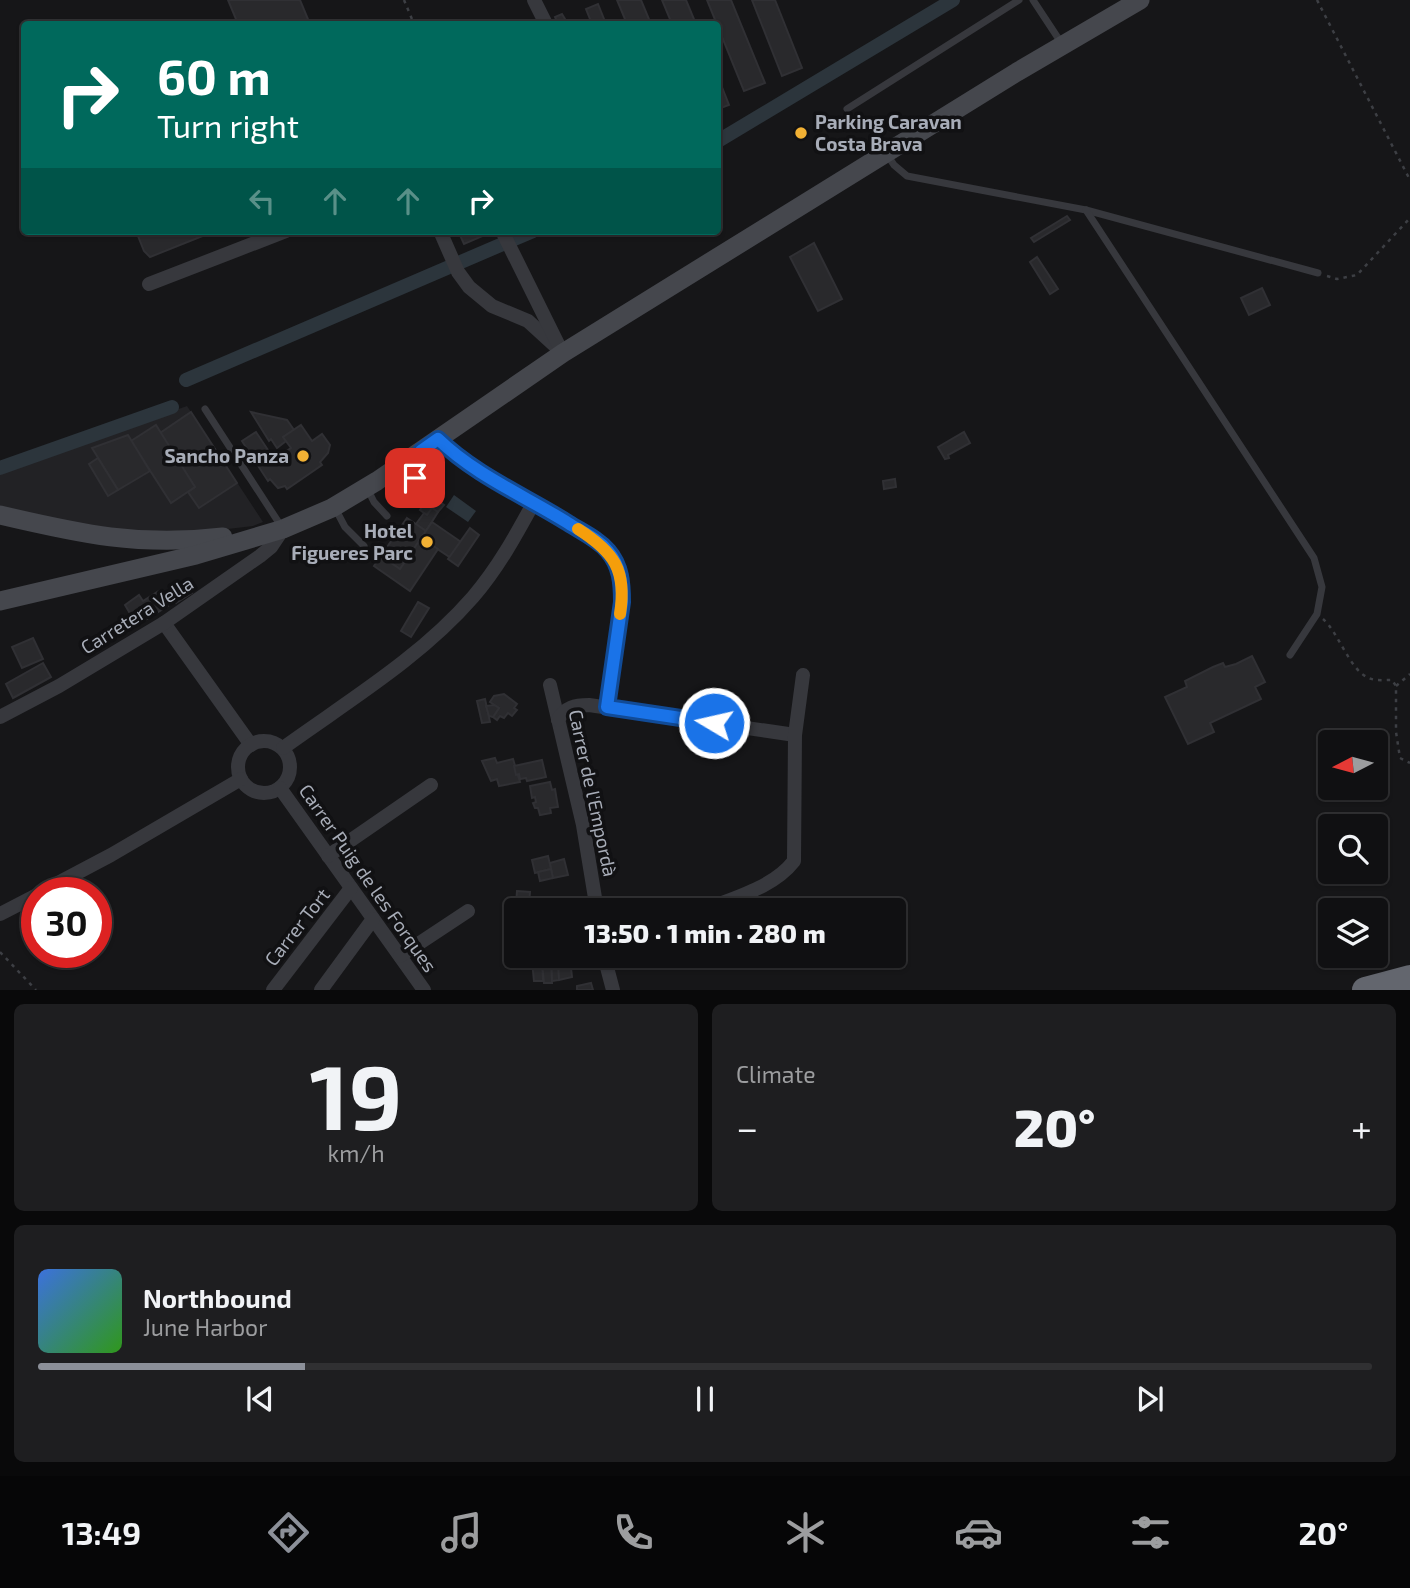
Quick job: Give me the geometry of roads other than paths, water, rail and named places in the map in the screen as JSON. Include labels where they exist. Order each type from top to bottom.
[{"type":"highway","points":[[1366,989],[1410,978]]},
{"type":"main road","points":[[0,601],[196,555],[282,529],[335,506],[366,488],[563,353],[1062,45],[1140,0]]},
{"type":"main road","points":[[0,515],[77,533],[137,541],[192,541],[263,534]]},
{"type":"street","points":[[534,0],[544,21]]},
{"type":"street","points":[[149,285],[276,235]]},
{"type":"street","points":[[442,235],[458,272],[469,287],[492,306],[528,321],[563,353]]},
{"type":"street","points":[[504,235],[563,353]]},
{"type":"street","points":[[438,439],[471,467],[534,502],[597,541],[608,551],[619,570],[622,602],[607,707]]},
{"type":"street","points":[[283,748],[408,658],[452,620],[489,577],[534,502]]},
{"type":"street","name":"Carretera Vella","points":[[0,717],[59,686],[164,623],[260,556],[271,547],[282,529]]},
{"type":"street","points":[[164,623],[250,744]]},
{"type":"street","points":[[734,898],[761,887],[784,873],[794,861],[794,735],[803,675]]},
{"type":"street","name":"Carrer de l'Empordà","points":[[550,685],[583,825],[595,898]]},
{"type":"street","points":[[558,720],[566,709],[576,705],[607,707],[794,735]]},
{"type":"street","points":[[267,741],[283,748],[291,764],[286,782],[280,788],[272,792],[254,791],[241,779],[238,764],[250,744],[267,741]]},
{"type":"street","points":[[70,877],[241,779]]},
{"type":"street","points":[[328,856],[431,785]]},
{"type":"street","name":"Carrer Puig de les Forques","points":[[280,788],[424,989]]},
{"type":"street","name":"Carrer Tort","points":[[273,989],[351,888]]},
{"type":"street","points":[[0,914],[21,903]]},
{"type":"street","points":[[400,956],[468,911]]},
{"type":"street","points":[[321,989],[373,919]]},
{"type":"street","points":[[607,968],[613,989]]},
{"type":"lane","points":[[847,108],[1019,0]]},
{"type":"lane","points":[[1032,0],[1062,45]]},
{"type":"lane","points":[[886,153],[894,165],[907,176],[1086,210],[1318,273]]},
{"type":"lane","points":[[1086,210],[1314,558],[1322,587],[1317,614],[1290,655]]},
{"type":"lane","points":[[205,410],[282,529]]},
{"type":"lane","points":[[415,478],[421,451]]},
{"type":"lane","points":[[366,488],[387,516]]},
{"type":"lane","points":[[335,506],[345,527],[364,546]]},
{"type":"waterway","points":[[721,139],[953,0]]},
{"type":"waterway","points":[[186,380],[524,235]]},
{"type":"waterway","points":[[0,468],[172,407]]},
{"type":"place","name":"Parking Caravan Costa Brava","points":[[801,133]]},
{"type":"place","name":"Sancho Panza","points":[[303,456]]},
{"type":"place","name":"Hotel Figueres Parc","points":[[427,542]]}]
